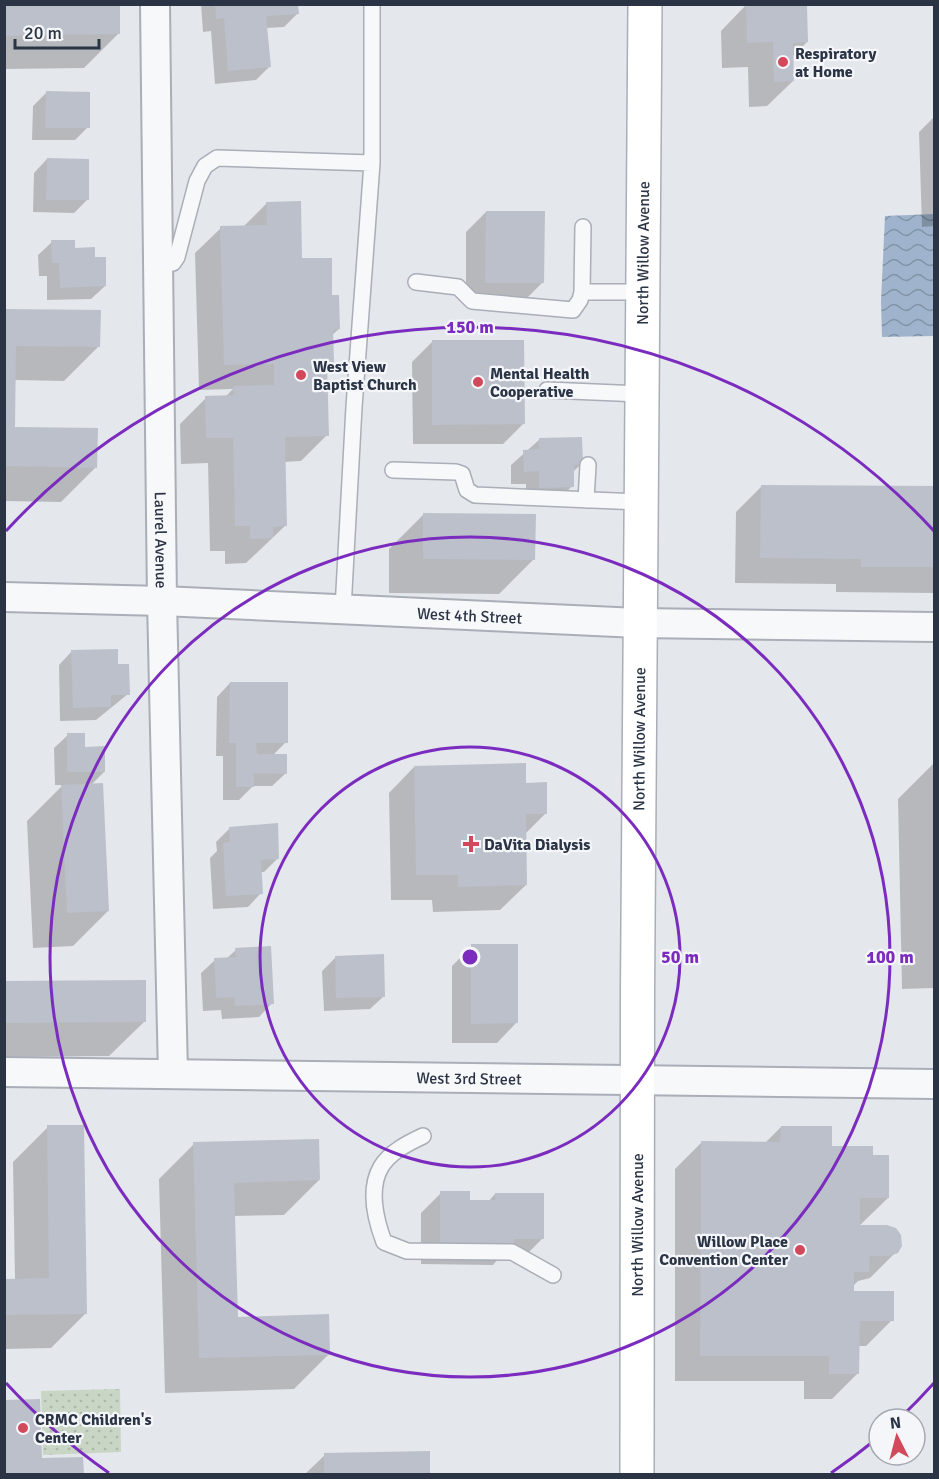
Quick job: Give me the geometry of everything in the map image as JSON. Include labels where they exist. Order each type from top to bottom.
[{"type":"main road","name":"North Willow Avenue","points":[[638,1474],[639,1266],[636,1080],[638,623],[645,4]]},
{"type":"street","name":"Laurel Avenue","points":[[155,4],[162,601],[173,1074]]},
{"type":"street","name":"West 4th Street","points":[[4,597],[162,601],[638,623],[934,627]]},
{"type":"street","name":"West 3rd Street","points":[[4,1072],[934,1084]]},
{"type":"lane","points":[[343,609],[354,407],[372,163],[372,4]]},
{"type":"lane","points":[[158,266],[173,263],[177,257],[197,182],[205,166],[217,158],[372,163]]},
{"type":"lane","points":[[416,282],[458,287],[472,302],[573,310],[582,292],[583,228]]},
{"type":"lane","points":[[582,292],[642,292]]},
{"type":"lane","points":[[547,390],[641,394]]},
{"type":"lane","points":[[586,500],[588,465]]},
{"type":"lane","points":[[393,470],[456,472],[462,474],[467,490],[475,495],[640,502]]},
{"type":"lane","points":[[423,1136],[401,1147],[381,1168],[375,1192],[375,1220],[384,1242],[407,1251],[512,1252],[553,1275]]},
{"type":"green space","points":[[120,1389],[121,1452],[43,1455],[41,1391]]},
{"type":"water","points":[[934,214],[934,336],[882,337],[881,301],[885,216]]},
{"type":"building","points":[[4,4],[120,4],[120,34],[4,36]]},
{"type":"building","points":[[215,4],[298,4],[299,14],[266,16],[271,67],[228,71],[224,18],[216,19]]},
{"type":"building","name":"Respiratory at Home","points":[[746,5],[807,6],[808,42],[793,43],[794,81],[774,82],[773,42],[747,43]]},
{"type":"building","points":[[46,91],[90,92],[90,128],[45,128]]},
{"type":"building","points":[[47,158],[89,159],[89,200],[46,200]]},
{"type":"building","name":"West View Baptist Church","points":[[301,201],[302,258],[332,258],[332,295],[339,295],[340,329],[333,330],[334,363],[327,363],[329,436],[285,437],[287,526],[273,527],[273,538],[250,539],[250,526],[235,526],[233,438],[206,438],[205,396],[234,395],[233,386],[274,385],[274,364],[224,365],[220,226],[267,225],[266,202]]},
{"type":"building","points":[[486,211],[545,211],[544,283],[485,283]]},
{"type":"building","points":[[51,240],[75,240],[75,248],[95,247],[95,257],[106,257],[106,286],[60,288],[59,263],[52,263]]},
{"type":"building","points":[[4,309],[101,310],[100,347],[16,346],[15,427],[98,428],[97,468],[4,466]]},
{"type":"building","name":"Mental Health Cooperative","points":[[432,340],[524,340],[525,424],[432,425]]},
{"type":"building","points":[[582,437],[583,464],[574,465],[574,487],[539,488],[539,471],[524,472],[523,450],[539,449],[539,438]]},
{"type":"building","points":[[761,485],[934,486],[934,567],[861,567],[861,559],[760,558]]},
{"type":"building","points":[[423,513],[536,514],[535,560],[423,559]]},
{"type":"building","points":[[118,649],[118,664],[129,664],[130,695],[111,695],[111,707],[73,708],[71,650]]},
{"type":"building","points":[[230,682],[288,682],[288,743],[256,743],[257,754],[287,754],[287,774],[254,773],[254,787],[236,787],[236,743],[229,743]]},
{"type":"building","points":[[67,733],[85,733],[85,747],[105,746],[105,772],[67,772]]},
{"type":"building","name":"DaVita Dialysis","points":[[526,763],[526,783],[547,782],[547,814],[526,814],[527,885],[458,887],[458,875],[416,875],[414,766]]},
{"type":"building","points":[[103,783],[109,911],[67,913],[61,785]]},
{"type":"building","points":[[278,823],[279,859],[261,860],[263,894],[226,896],[223,843],[230,842],[229,827]]},
{"type":"building","points":[[471,944],[518,944],[518,1023],[471,1024]]},
{"type":"building","points":[[271,946],[274,1004],[235,1006],[234,997],[216,998],[214,958],[236,957],[235,948]]},
{"type":"building","points":[[384,954],[385,997],[336,998],[335,956]]},
{"type":"building","points":[[146,980],[146,1022],[4,1023],[4,981]]},
{"type":"building","points":[[47,1125],[84,1125],[87,1314],[4,1315],[4,1279],[49,1278]]},
{"type":"building","name":"Willow Place Convention Center","points":[[781,1126],[832,1126],[832,1146],[873,1146],[873,1155],[889,1155],[889,1198],[860,1198],[860,1225],[887,1225],[896,1228],[901,1235],[902,1246],[898,1253],[889,1256],[870,1256],[869,1272],[854,1272],[854,1291],[894,1291],[894,1321],[860,1321],[859,1374],[829,1374],[829,1356],[700,1356],[701,1141],[780,1142]]},
{"type":"building","points":[[319,1139],[320,1180],[234,1183],[238,1317],[329,1314],[330,1355],[199,1358],[193,1142]]},
{"type":"building","points":[[440,1191],[470,1191],[470,1200],[495,1200],[495,1193],[544,1193],[544,1239],[514,1239],[514,1245],[440,1245]]},
{"type":"building","name":"CRMC Children's Center","points":[[40,1399],[42,1458],[83,1457],[84,1474],[5,1474],[5,1400]]},
{"type":"building","points":[[430,1451],[430,1474],[324,1474],[324,1453]]},
{"type":"place","name":"Respiratory at Home","points":[[783,62]]},
{"type":"place","name":"West View Baptist Church","points":[[301,375]]},
{"type":"place","name":"Mental Health Cooperative","points":[[478,382]]},
{"type":"place","name":"DaVita Dialysis","points":[[471,844]]},
{"type":"place","name":"Willow Place Convention Center","points":[[800,1250]]},
{"type":"place","name":"CRMC Children's Center","points":[[23,1428]]}]
